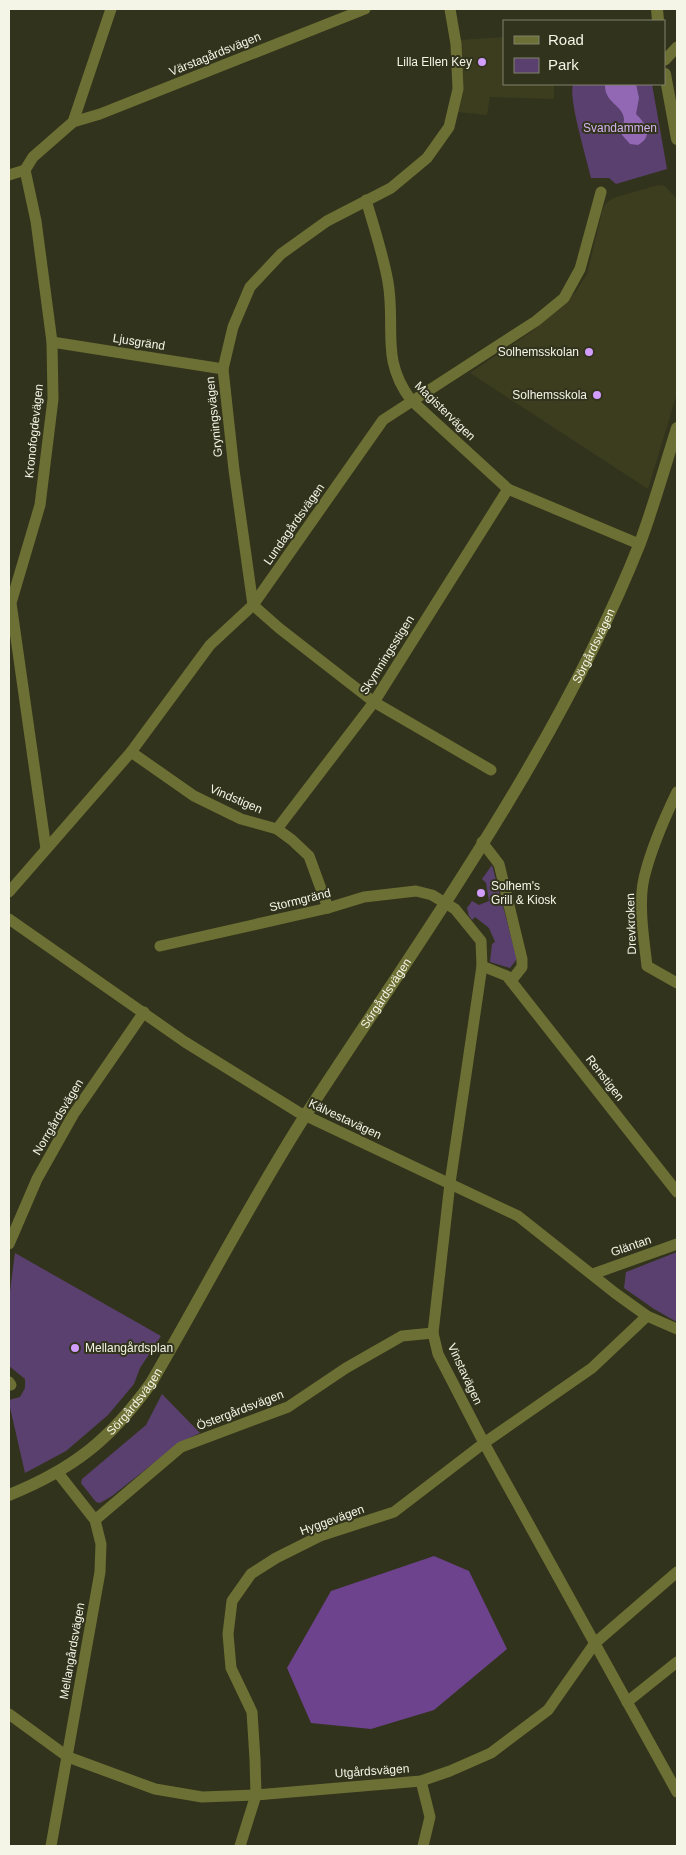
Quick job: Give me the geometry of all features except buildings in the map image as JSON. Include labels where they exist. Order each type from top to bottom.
[{"type":"street","points":[[9,174],[25,170],[33,156],[73,122],[110,9]]},
{"type":"street","name":"Värstagårdsvägen","points":[[73,122],[100,114],[365,9]]},
{"type":"street","name":"Gryningsvägen","points":[[253,605],[234,470],[223,369],[233,327],[250,287],[281,254],[327,221],[391,188],[427,158],[449,127],[458,89],[456,44],[450,9]]},
{"type":"street","points":[[666,59],[677,47]]},
{"type":"street","points":[[666,79],[677,139]]},
{"type":"street","name":"Kronofogdevägen","points":[[25,170],[36,221],[52,342],[53,398],[40,505],[10,604],[46,849]]},
{"type":"street","name":"Lundagårdsvägen","points":[[9,892],[131,752],[210,645],[253,605],[383,420],[411,400],[536,322],[564,298],[580,269],[601,192]]},
{"type":"street","name":"Magistervägen","points":[[366,200],[388,283],[391,360],[399,384],[411,400],[508,489],[639,544]]},
{"type":"street","name":"Ljusgränd","points":[[52,342],[223,369]]},
{"type":"street","name":"Sörgårdsvägen","points":[[9,1495],[58,1473],[110,1433],[132,1410],[151,1383],[305,1116],[445,901],[521,780],[571,688],[618,594],[639,544],[677,428]]},
{"type":"street","name":"Skymningsstigen","points":[[277,829],[374,702],[508,489]]},
{"type":"street","points":[[253,605],[278,628],[374,702],[491,770]]},
{"type":"street","name":"Vindstigen","points":[[131,752],[194,796],[241,819],[277,829],[309,856],[328,908]]},
{"type":"street","name":"Drevkroken","points":[[677,792],[664,819],[643,880],[642,922],[647,966],[677,983]]},
{"type":"street","points":[[482,842],[499,864],[522,959],[522,967],[511,981]]},
{"type":"street","name":"Stormgränd","points":[[160,946],[328,908],[364,897],[416,891],[445,901]]},
{"type":"street","name":"Vinstavägen","points":[[445,901],[455,909],[482,941],[482,966],[450,1183],[433,1333],[438,1354],[484,1443],[677,1792]]},
{"type":"street","name":"Kälvestavägen","points":[[9,919],[186,1042],[305,1116],[518,1216],[647,1316],[677,1328]]},
{"type":"street","name":"Renstigen","points":[[482,966],[507,976],[677,1192]]},
{"type":"street","name":"Norrgårdsvägen","points":[[9,1242],[37,1179],[73,1115],[144,1012]]},
{"type":"street","name":"Gläntan","points":[[593,1274],[677,1244]]},
{"type":"street","name":"Hyggevägen","points":[[240,1846],[256,1795],[252,1712],[231,1668],[228,1634],[232,1600],[251,1574],[276,1558],[320,1536],[394,1512],[484,1443],[592,1368],[647,1316]]},
{"type":"street","name":"Östergårdsvägen","points":[[94,1520],[181,1447],[288,1407],[346,1368],[402,1336],[433,1333]]},
{"type":"street","name":"Mellangårdsvägen","points":[[52,1846],[100,1572],[101,1544],[94,1520],[58,1473]]},
{"type":"street","name":"Utgårdsvägen","points":[[9,1714],[68,1757],[155,1789],[202,1797],[256,1795],[421,1781],[450,1772],[491,1753],[548,1710],[595,1643],[677,1572]]},
{"type":"street","points":[[627,1702],[677,1662]]},
{"type":"street","points":[[421,1781],[430,1817],[423,1846]]},
{"type":"shaded area","name":"Lilla Ellen Key","points":[[503,37],[503,85],[554,85],[554,99],[490,97],[487,115],[457,112],[459,40]]},
{"type":"shaded area","points":[[605,85],[636,85],[639,98],[636,114],[647,130],[646,138],[638,145],[630,144],[622,135],[623,114],[607,96]]},
{"type":"shaded area","name":"Solhemsskolan","points":[[658,185],[665,186],[676,198],[677,202],[677,393],[648,489],[470,373],[531,332],[575,293],[587,274],[603,208],[606,203],[613,198]]},
{"type":"shaded area","points":[[434,1556],[469,1571],[507,1649],[434,1710],[371,1729],[311,1723],[287,1668],[331,1591]]},
{"type":"green space","name":"Svandammen","points":[[573,85],[652,85],[667,169],[616,184],[609,178],[591,178],[575,115]]},
{"type":"green space","points":[[492,865],[517,959],[510,968],[490,962],[492,944],[495,942],[489,928],[475,917],[472,920],[467,908],[472,901],[479,905],[489,901],[486,883],[482,879]]},
{"type":"green space","points":[[677,1252],[677,1322],[624,1288],[626,1272]]},
{"type":"green space","points":[[15,1253],[161,1336],[140,1368],[134,1384],[108,1415],[66,1451],[25,1473],[9,1403],[9,1400],[20,1397],[25,1388],[25,1379],[9,1366],[9,1299]]},
{"type":"green space","points":[[162,1394],[200,1433],[179,1443],[112,1496],[100,1503],[96,1502],[81,1483],[82,1479],[146,1425]]},
{"type":"place","name":"Lilla Ellen Key","points":[[482,62]]},
{"type":"place","name":"Solhemsskolan","points":[[589,352]]},
{"type":"place","name":"Solhemsskola","points":[[597,395]]},
{"type":"place","name":"Solhem's Grill & Kiosk","points":[[481,893]]},
{"type":"place","name":"Mellangårdsplan","points":[[75,1348]]}]
